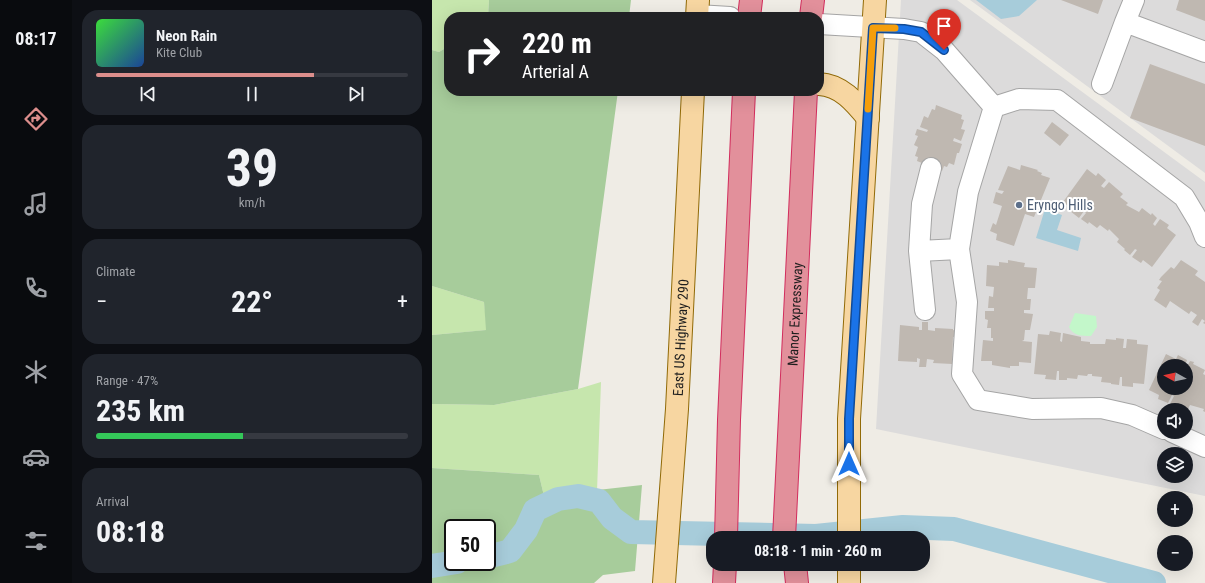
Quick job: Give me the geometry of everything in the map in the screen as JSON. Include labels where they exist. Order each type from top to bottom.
[{"type":"highway","points":[[750,12],[751,0]]},
{"type":"highway","points":[[812,12],[813,0]]},
{"type":"highway","points":[[726,531],[729,420],[744,96]]},
{"type":"highway","name":"Manor Expressway","points":[[784,531],[805,99]]},
{"type":"highway","points":[[786,490],[791,531]]},
{"type":"highway","points":[[724,583],[725,571]]},
{"type":"highway","points":[[782,583],[783,571]]},
{"type":"highway","points":[[796,571],[797,583]]},
{"type":"main road","points":[[849,531],[849,419],[875,0]]},
{"type":"main road","points":[[824,84],[839,90],[853,100],[868,118]]},
{"type":"main road","name":"East US Highway 290","points":[[664,583],[677,409],[693,96]]},
{"type":"main road","points":[[692,115],[705,96]]},
{"type":"main road","points":[[849,571],[849,583]]},
{"type":"street","points":[[1102,84],[1134,0]]},
{"type":"street","points":[[1125,22],[1205,52]]},
{"type":"street","points":[[824,24],[904,29],[921,32],[944,50],[994,107]]},
{"type":"street","points":[[994,107],[1019,99],[1057,100],[1184,197],[1199,222],[1205,237]]},
{"type":"street","points":[[994,107],[968,192],[959,249],[967,302],[962,374],[978,400],[1032,409],[1101,408],[1132,415],[1157,426]]},
{"type":"street","points":[[925,310],[919,251],[922,204],[931,168]]},
{"type":"street","points":[[919,251],[959,249]]},
{"type":"street","points":[[1187,439],[1205,447]]},
{"type":"shaded area","name":"Eryngo Hills","points":[[901,0],[957,0],[1205,182],[1205,496],[1193,494],[1193,491],[1180,491],[876,429]]},
{"type":"shaded area","points":[[970,0],[1205,0],[1205,173]]},
{"type":"green space","points":[[432,0],[489,0],[488,12],[444,12],[444,49],[439,52],[432,50]]},
{"type":"green space","points":[[489,0],[631,0],[630,12],[488,12]]},
{"type":"green space","points":[[444,49],[444,96],[617,96],[578,389],[494,405],[432,404],[432,335],[486,330],[484,302],[432,286],[432,50],[439,52]]},
{"type":"green space","points":[[432,286],[484,302],[487,330],[432,335]]},
{"type":"green space","points":[[1075,313],[1096,316],[1097,327],[1091,336],[1078,335],[1071,330],[1069,327]]},
{"type":"green space","points":[[601,382],[597,491],[544,496],[539,475],[432,468],[432,404],[494,405],[578,389]]},
{"type":"green space","points":[[432,468],[539,475],[544,496],[642,485],[635,571],[603,575],[594,583],[432,583]]},
{"type":"water","points":[[976,0],[1037,0],[1019,16],[1001,19]]},
{"type":"water","points":[[1045,209],[1062,215],[1057,230],[1081,238],[1078,251],[1036,238]]},
{"type":"building","points":[[1061,0],[1103,0],[1098,14]]},
{"type":"building","points":[[1179,0],[1205,0],[1205,21],[1176,10]]},
{"type":"building","points":[[1150,64],[1205,84],[1205,146],[1130,118]]},
{"type":"building","points":[[936,105],[962,115],[961,119],[964,120],[961,129],[965,130],[961,141],[954,138],[953,141],[962,144],[959,153],[957,153],[954,165],[949,163],[947,167],[944,166],[942,171],[917,161],[918,157],[915,156],[918,147],[914,145],[918,136],[915,135],[917,129],[927,132],[928,130],[920,127],[924,116],[928,118],[932,109],[935,110]]},
{"type":"building","points":[[1052,122],[1069,135],[1060,146],[1044,133]]},
{"type":"building","name":"Eryngo Hills","points":[[1021,165],[1038,170],[1037,171],[1042,173],[1041,175],[1050,178],[1034,217],[1025,214],[1014,246],[996,240],[997,234],[990,231],[993,223],[996,225],[1002,206],[993,203],[996,192],[1002,194],[1004,191],[998,190],[1008,166],[1020,170]]},
{"type":"building","points":[[1087,169],[1096,176],[1098,173],[1106,180],[1101,186],[1104,188],[1109,182],[1123,194],[1120,197],[1128,203],[1126,205],[1139,212],[1142,208],[1151,215],[1152,213],[1157,218],[1153,224],[1155,226],[1160,219],[1169,225],[1167,228],[1176,235],[1152,267],[1143,260],[1141,263],[1132,257],[1137,250],[1135,249],[1130,255],[1124,250],[1125,249],[1117,242],[1119,239],[1109,229],[1108,231],[1100,225],[1097,228],[1089,222],[1088,224],[1081,219],[1086,213],[1084,211],[1079,218],[1070,211],[1072,209],[1063,202]]},
{"type":"building","points":[[1008,260],[1025,263],[1024,267],[1037,268],[1035,288],[1028,288],[1027,299],[1031,299],[1030,310],[1024,310],[1024,313],[1033,314],[1030,330],[1025,330],[1024,340],[1022,341],[1032,342],[1031,363],[1019,362],[1019,366],[1010,366],[1010,368],[992,365],[992,361],[981,361],[983,340],[993,341],[993,338],[991,338],[991,328],[987,328],[988,320],[985,319],[985,311],[994,311],[994,308],[988,308],[989,296],[993,297],[994,287],[986,286],[987,265],[999,266],[999,262],[1008,263]]},
{"type":"building","points":[[1181,260],[1198,271],[1195,275],[1205,282],[1205,321],[1202,319],[1198,326],[1192,322],[1197,315],[1191,311],[1189,314],[1170,301],[1166,308],[1154,300],[1160,290],[1157,288],[1162,281],[1159,280],[1161,277],[1171,267],[1174,269]]},
{"type":"building","points":[[922,322],[928,322],[928,330],[935,331],[935,328],[953,329],[956,331],[956,337],[953,337],[952,364],[933,363],[934,360],[927,359],[926,367],[919,367],[920,359],[917,358],[917,362],[898,361],[900,325],[919,327],[919,330],[922,330]]},
{"type":"building","points":[[1050,331],[1061,333],[1060,341],[1062,342],[1063,333],[1081,337],[1081,341],[1090,342],[1090,344],[1105,344],[1106,339],[1116,340],[1116,338],[1124,339],[1123,348],[1126,348],[1127,339],[1137,340],[1137,344],[1148,345],[1144,384],[1133,383],[1133,387],[1122,386],[1122,377],[1120,377],[1119,385],[1111,384],[1101,382],[1102,377],[1092,376],[1092,374],[1088,374],[1087,376],[1078,375],[1077,379],[1067,378],[1067,380],[1059,380],[1059,371],[1057,371],[1056,380],[1045,379],[1046,375],[1034,374],[1038,334],[1049,335]]},
{"type":"building","points":[[1166,354],[1176,359],[1164,359]]},
{"type":"building","points":[[1178,355],[1185,359],[1176,359]]},
{"type":"building","points":[[1193,364],[1205,370],[1203,374],[1205,375],[1205,412],[1203,411],[1204,409],[1193,406],[1193,403],[1170,403],[1174,396],[1172,395],[1193,395]]},
{"type":"building","points":[[1157,373],[1157,394],[1149,390]]},
{"type":"building","points":[[1159,395],[1172,395],[1168,403],[1158,399]]},
{"type":"waterway","points":[[496,555],[510,551],[526,530],[535,510],[558,499],[578,496],[599,501],[612,518],[631,532],[816,536],[903,527],[954,529],[1154,583]]},
{"type":"waterway","points":[[432,566],[444,564]]},
{"type":"slow traffic","points":[[868,109],[873,28],[895,28]]},
{"type":"place","name":"Eryngo Hills","points":[[1019,205]]},
{"type":"route","points":[[849,464],[849,419],[873,28],[904,29],[921,32],[944,50]]}]
